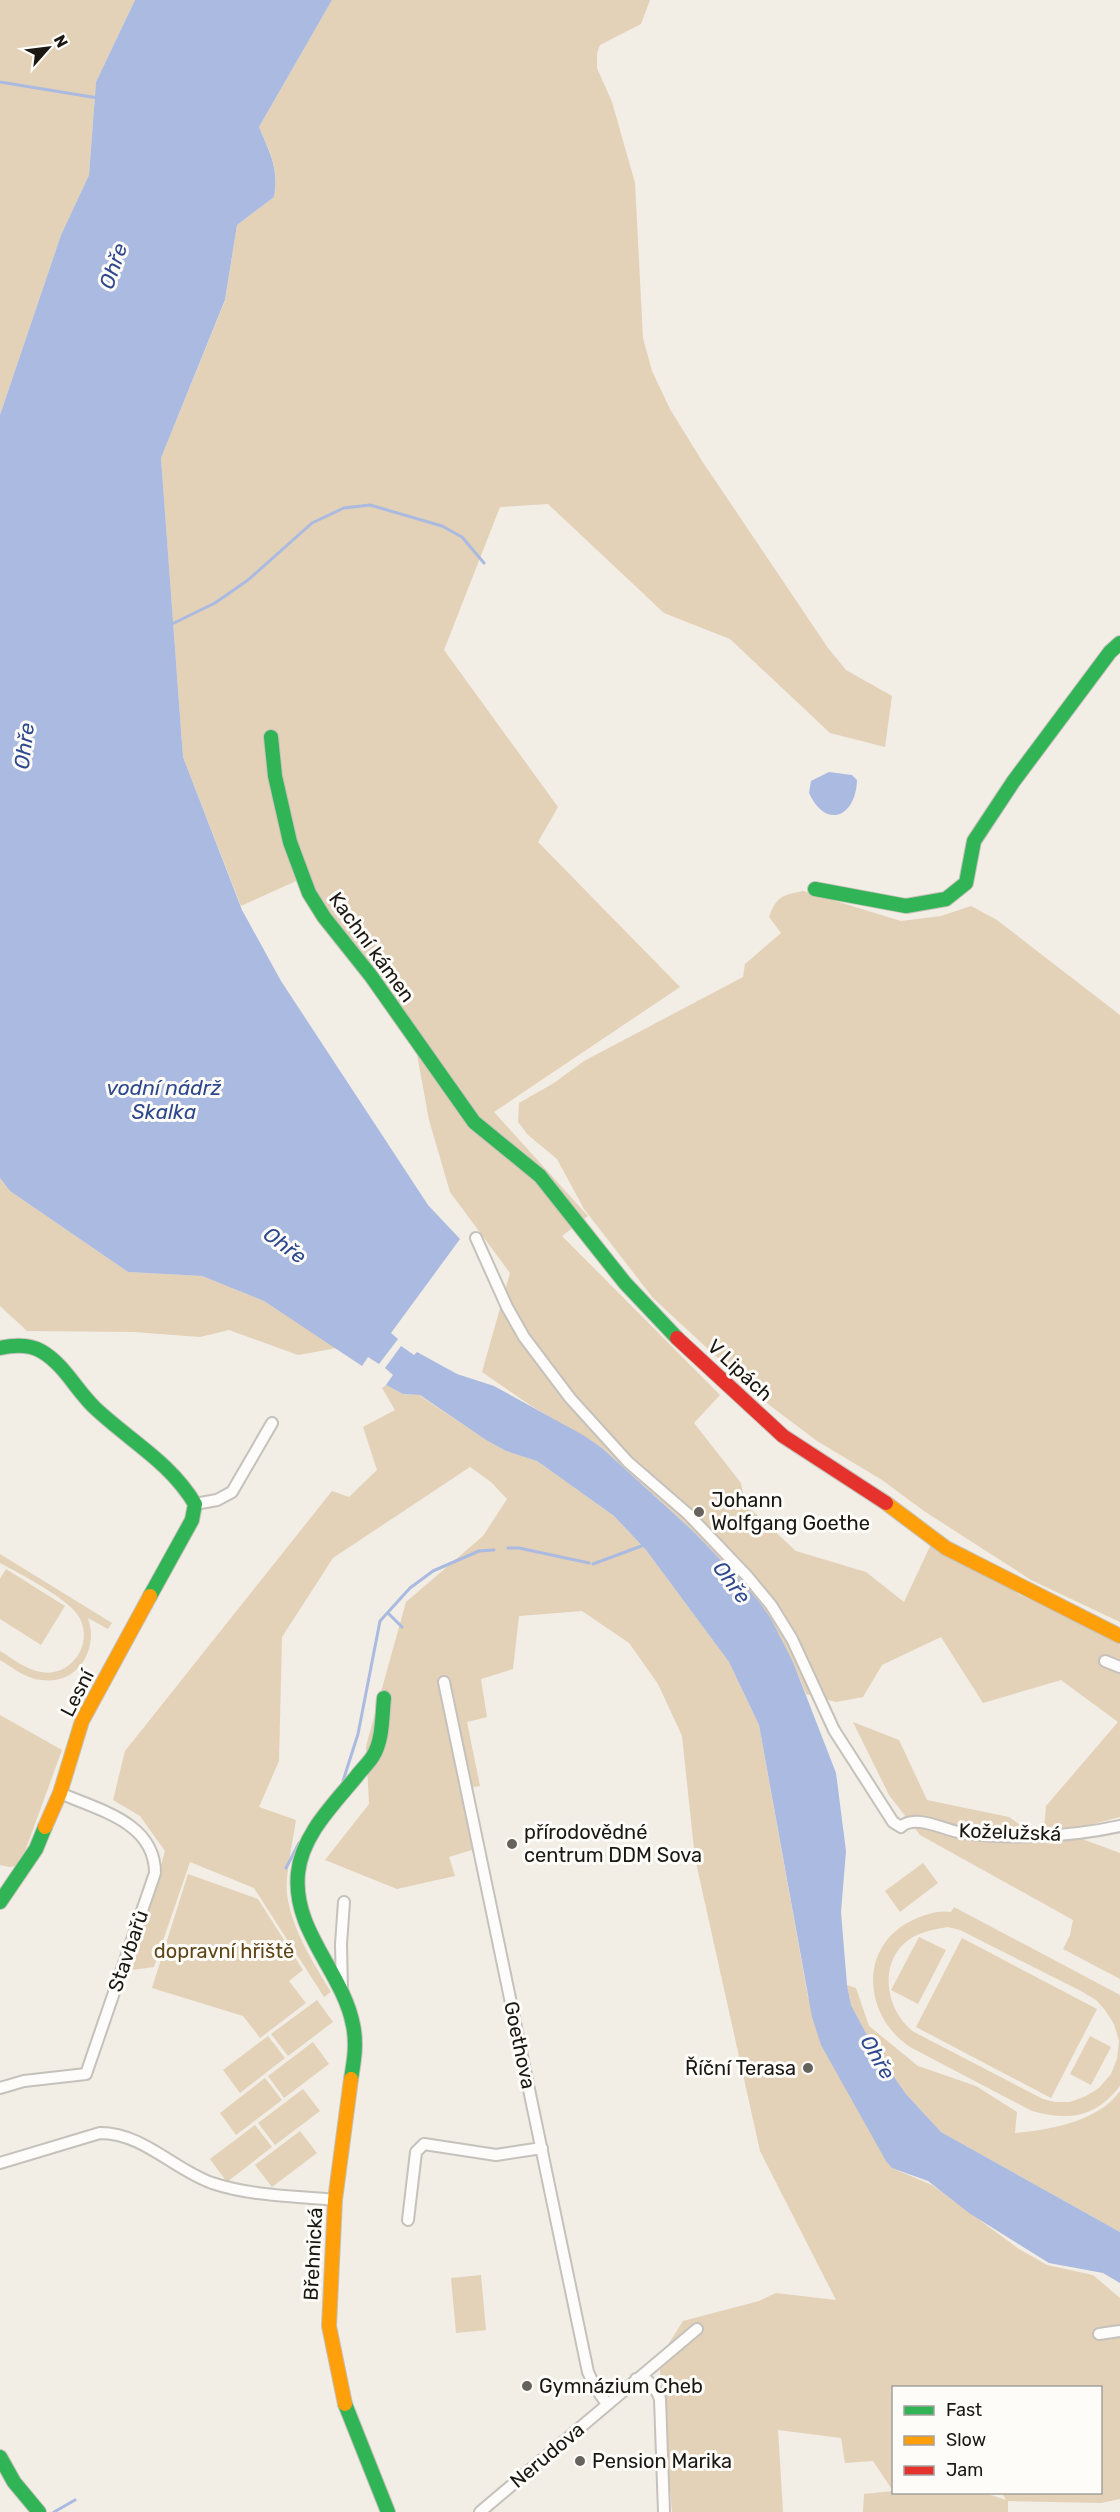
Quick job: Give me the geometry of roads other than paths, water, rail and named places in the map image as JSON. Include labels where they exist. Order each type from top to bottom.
[{"type":"street","points":[[815,889],[906,906],[945,899],[966,884],[974,842],[1013,782],[1110,652],[1120,643]]},
{"type":"street","name":"Kachní kámen","points":[[271,736],[276,776],[290,842],[309,892],[324,917],[371,976],[413,1038]]},
{"type":"street","name":"V Lipách","points":[[413,1038],[474,1122],[540,1176],[625,1282],[649,1308],[680,1341],[783,1436],[877,1496],[946,1548],[1120,1636]]},
{"type":"street","name":"Koželužská","points":[[476,1238],[507,1307],[524,1336],[570,1398],[622,1456],[695,1521],[747,1575],[771,1605],[792,1639],[834,1730],[888,1817],[901,1827],[908,1822],[917,1822],[973,1834],[1073,1835],[1120,1827]]},
{"type":"street","points":[[0,1348],[22,1345],[49,1357],[97,1411],[182,1481],[195,1504],[217,1500],[232,1491],[272,1423]]},
{"type":"street","name":"Lesní","points":[[0,1902],[36,1850],[60,1793],[82,1721],[192,1520],[195,1504]]},
{"type":"street","points":[[1105,1661],[1120,1667]]},
{"type":"street","name":"Goethova","points":[[444,1682],[588,2372],[595,2388],[607,2403]]},
{"type":"street","name":"Břehnická","points":[[384,1698],[375,1753],[323,1818],[307,1844],[298,1874],[303,1918],[351,2011],[355,2030],[356,2046],[335,2200],[329,2326],[342,2397],[388,2512]]},
{"type":"street","name":"Stavbařů","points":[[0,2088],[24,2081],[86,2074],[155,1873],[155,1863],[148,1843],[129,1823],[60,1793]]},
{"type":"street","name":"Břehnická","points":[[342,1992],[341,1944],[344,1902]]},
{"type":"street","points":[[0,2163],[100,2133],[116,2133],[130,2136],[185,2170],[210,2182],[238,2191],[335,2200]]},
{"type":"street","points":[[408,2220],[416,2152],[424,2144],[496,2155],[542,2148]]},
{"type":"street","name":"Nerudova","points":[[480,2512],[697,2329]]},
{"type":"street","points":[[1099,2334],[1120,2331]]},
{"type":"street","points":[[636,2379],[648,2381],[660,2399],[664,2512]]},
{"type":"street","points":[[0,2457],[14,2482],[39,2512]]},
{"type":"water","name":"vodní nádrž Skalka","points":[[135,0],[332,0],[259,127],[274,169],[274,197],[237,225],[225,300],[161,458],[183,757],[242,910],[281,981],[428,1205],[460,1239],[391,1333],[398,1339],[379,1364],[368,1357],[362,1366],[264,1301],[202,1276],[128,1272],[10,1191],[0,1178],[0,415],[61,235],[89,175],[96,82]]},
{"type":"water","points":[[829,772],[852,775],[857,780],[851,803],[839,814],[831,815],[824,812],[816,805],[809,793],[811,781]]},
{"type":"water","name":"Ohře","points":[[401,1346],[414,1355],[417,1352],[457,1374],[494,1386],[583,1435],[602,1448],[693,1531],[760,1603],[793,1662],[836,1773],[846,1851],[841,1912],[847,1985],[851,2005],[874,2048],[906,2094],[941,2132],[1120,2232],[1120,2283],[1103,2273],[1049,2263],[969,2213],[928,2181],[892,2168],[886,2161],[821,2045],[812,2017],[759,1725],[729,1662],[646,1550],[614,1516],[537,1461],[506,1451],[486,1440],[420,1395],[403,1394],[386,1385],[393,1375],[385,1368]]},
{"type":"waterway","points":[[0,82],[98,98]]},
{"type":"waterway","points":[[172,624],[215,603],[248,580],[312,523],[344,508],[370,505],[442,526],[462,537],[484,563]]},
{"type":"waterway","points":[[593,1564],[644,1545]]},
{"type":"waterway","points":[[508,1548],[519,1548],[589,1563]]},
{"type":"waterway","points":[[343,1781],[358,1734],[380,1621],[410,1588],[433,1571],[479,1551],[494,1550]]},
{"type":"waterway","points":[[388,1613],[402,1627]]},
{"type":"waterway","points":[[286,1868],[299,1843]]},
{"type":"waterway","points":[[54,2512],[75,2500]]},
{"type":"place","name":"Johann Wolfgang Goethe","points":[[699,1512]]},
{"type":"place","name":"přírodovědné centrum DDM Sova","points":[[512,1844]]},
{"type":"place","name":"Říční Terasa","points":[[808,2068]]},
{"type":"place","name":"Gymnázium Cheb","points":[[527,2386]]},
{"type":"place","name":"Pension Marika","points":[[580,2461]]},
{"type":"park label","name":"dopravní hřiště","points":[[224,1951]]}]
